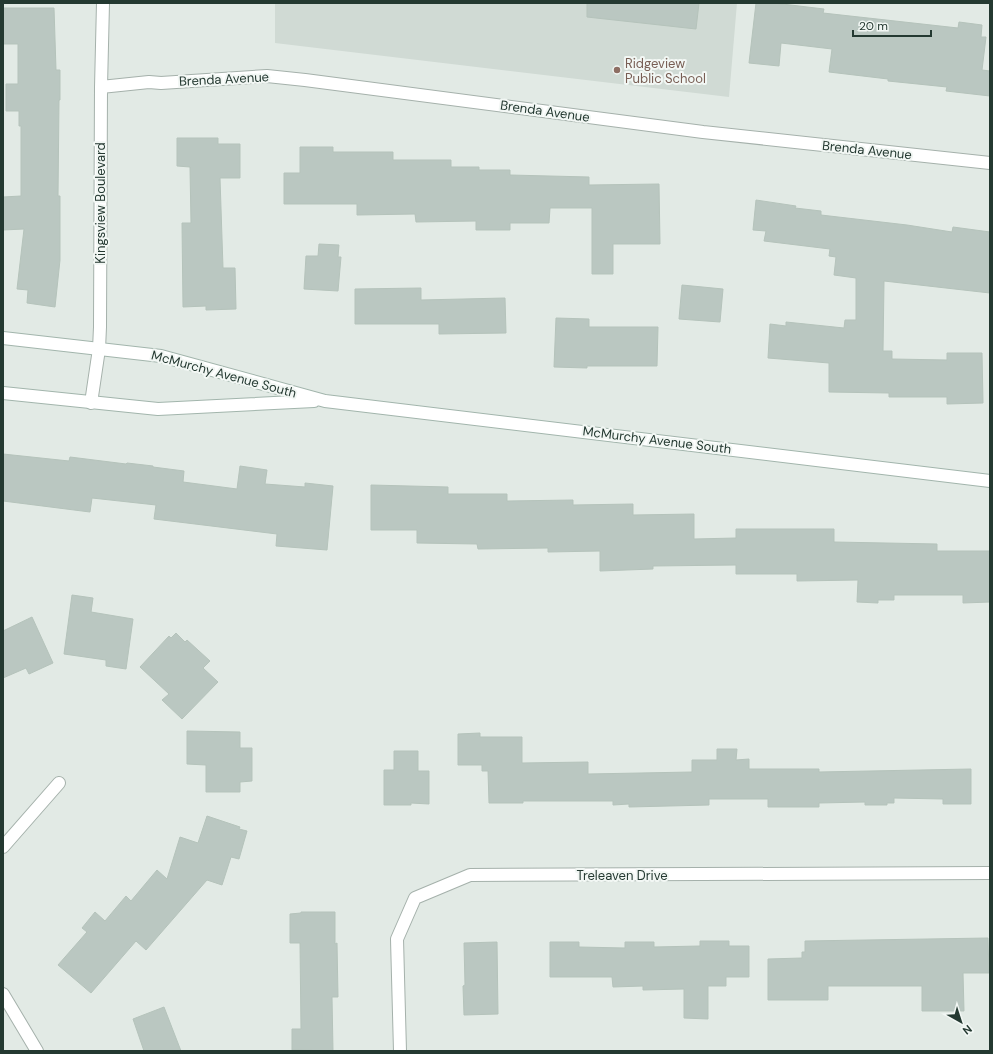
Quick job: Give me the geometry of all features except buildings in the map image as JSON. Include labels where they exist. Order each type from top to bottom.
[{"type":"street","name":"Kingsview Boulevard","points":[[91,403],[99,349],[100,87],[103,3]]},
{"type":"street","name":"Brenda Avenue","points":[[100,87],[149,82],[161,83],[267,76],[703,132],[990,163]]},
{"type":"street","name":"McMurchy Avenue South","points":[[3,338],[161,356],[325,400],[990,481]]},
{"type":"street","name":"McMurchy Avenue South","points":[[3,393],[158,409],[325,400]]},
{"type":"street","points":[[3,847],[59,783]]},
{"type":"street","name":"Treleaven Drive","points":[[400,1051],[397,939],[415,898],[470,875],[990,873]]},
{"type":"street","points":[[3,994],[37,1051]]},
{"type":"shaded area","name":"Ridgeview Public School","points":[[275,3],[737,3],[729,97],[275,43]]},
{"type":"place","name":"Ridgeview Public School","points":[[617,70]]}]
